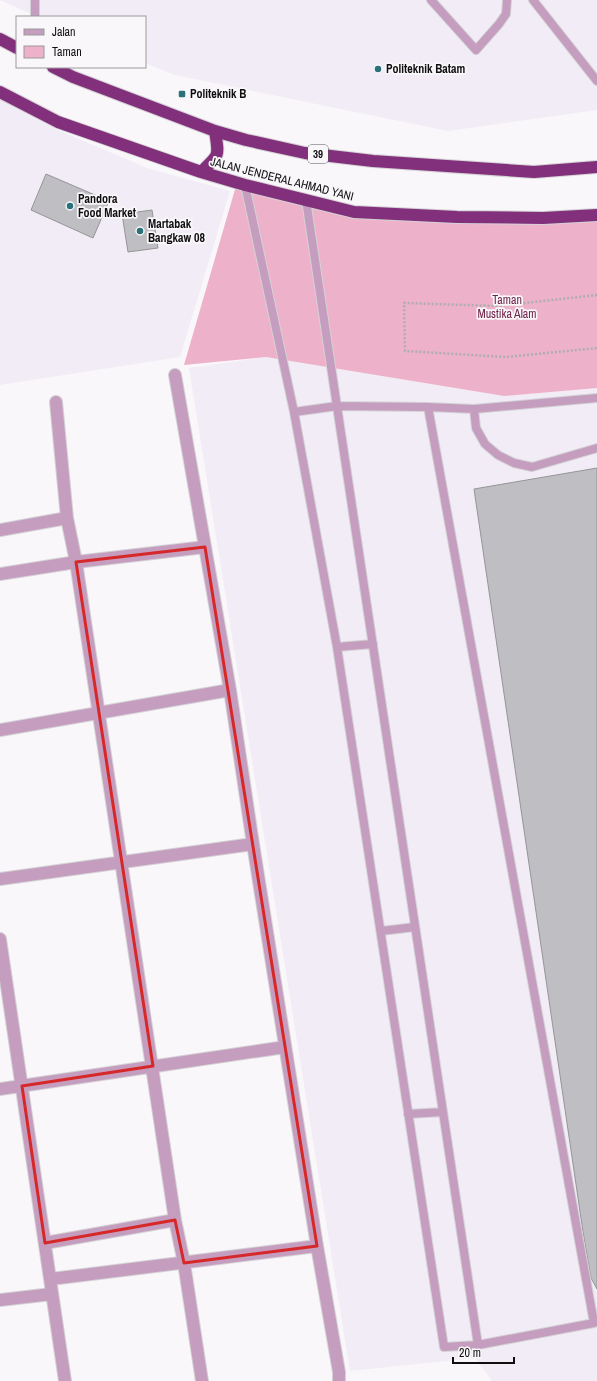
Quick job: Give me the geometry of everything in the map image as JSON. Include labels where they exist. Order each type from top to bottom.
[{"type":"highway","points":[[0,39],[16,47]]},
{"type":"highway","name":"39","points":[[55,68],[74,77],[215,131],[246,140],[305,153],[373,161],[534,172],[597,167]]},
{"type":"highway","name":"JALAN JENDERAL AHMAD YANI","points":[[0,92],[58,122],[201,172],[245,185],[354,212],[457,217],[543,218],[597,215]]},
{"type":"highway","points":[[201,172],[216,158],[218,150],[215,131]]},
{"type":"street","points":[[175,375],[230,690],[285,1047],[339,1372],[339,1381]]},
{"type":"street","points":[[56,402],[67,518],[76,562],[175,1220],[184,1263],[202,1381]]},
{"type":"street","points":[[0,530],[67,518]]},
{"type":"street","points":[[0,574],[76,562],[205,546]]},
{"type":"street","points":[[0,730],[230,690]]},
{"type":"street","points":[[0,879],[253,844]]},
{"type":"street","points":[[0,939],[46,1243],[65,1381]]},
{"type":"street","points":[[0,1089],[285,1047]]},
{"type":"street","points":[[46,1243],[175,1220]]},
{"type":"street","points":[[51,1279],[317,1246]]},
{"type":"street","points":[[0,1300],[52,1294]]},
{"type":"lane","points":[[34,0],[35,16]]},
{"type":"lane","points":[[431,0],[476,50],[506,14],[507,0]]},
{"type":"lane","points":[[533,0],[595,75]]},
{"type":"lane","points":[[65,68],[74,77]]},
{"type":"lane","points":[[245,185],[294,412],[337,647],[444,1347],[478,1345],[594,1323],[428,407]]},
{"type":"lane","points":[[306,200],[478,1345]]},
{"type":"lane","points":[[294,412],[337,406],[474,409],[597,398]]},
{"type":"lane","points":[[474,409],[476,428],[485,444],[498,455],[514,463],[532,467],[597,448]]},
{"type":"lane","points":[[337,647],[373,644]]},
{"type":"lane","points":[[380,931],[415,927]]},
{"type":"lane","points":[[408,1114],[443,1112]]},
{"type":"path","points":[[597,295],[498,306],[404,303],[404,351],[506,357],[597,348]]},
{"type":"highlighted area","points":[[205,547],[317,1246],[184,1263],[175,1220],[45,1243],[22,1086],[153,1066],[76,562]]},
{"type":"shaded area","name":"Politeknik Batam","points":[[0,0],[597,0],[597,110],[448,131],[175,75],[146,63],[146,16],[36,16]]},
{"type":"shaded area","points":[[0,100],[51,127],[147,168],[230,191],[180,357],[0,385]]},
{"type":"shaded area","points":[[266,357],[504,396],[597,388],[597,1381],[492,1381],[475,1358],[350,1371],[189,368]]},
{"type":"green space","name":"Taman Mustika Alam","points":[[236,186],[354,206],[457,217],[597,215],[597,388],[504,396],[266,357],[184,365]]},
{"type":"building","name":"Pandora Food Market","points":[[46,174],[109,201],[93,238],[31,210]]},
{"type":"building","name":"Martabak Bangkaw 08","points":[[152,210],[158,248],[128,252],[122,214]]},
{"type":"building","points":[[597,468],[597,1289],[591,1278],[583,1232],[474,489]]},
{"type":"place","name":"Politeknik Batam","points":[[378,69]]},
{"type":"place","name":"Politeknik B","points":[[182,94]]},
{"type":"place","name":"Pandora Food Market","points":[[70,206]]},
{"type":"place","name":"Martabak Bangkaw 08","points":[[140,231]]}]
